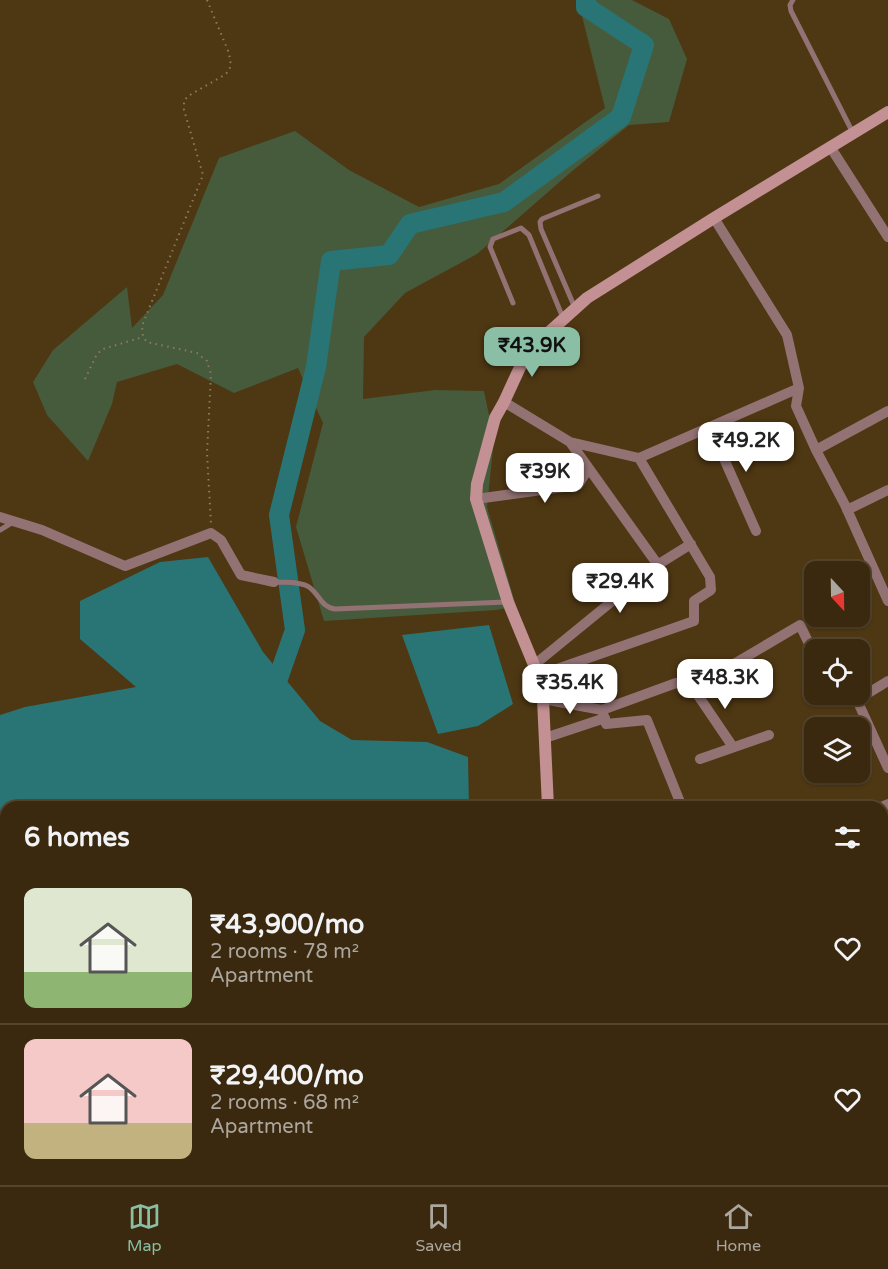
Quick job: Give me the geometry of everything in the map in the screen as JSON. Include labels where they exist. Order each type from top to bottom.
[{"type":"street","points":[[548,801],[543,699],[536,671],[508,602],[476,499],[477,484],[495,418],[527,352],[587,298],[888,112]]},
{"type":"street","points":[[831,148],[888,237]]},
{"type":"street","points":[[714,218],[787,335],[799,388],[796,406],[888,601]]},
{"type":"street","points":[[504,402],[570,442],[639,458],[799,388]]},
{"type":"street","points":[[816,450],[888,411]]},
{"type":"street","points":[[710,427],[756,531]]},
{"type":"street","points":[[570,442],[658,565]]},
{"type":"street","points":[[536,671],[693,621],[694,601],[711,590],[710,577],[639,458]]},
{"type":"street","points":[[476,499],[578,485],[588,469]]},
{"type":"street","points":[[847,510],[888,490]]},
{"type":"street","points":[[0,517],[42,530],[124,567],[211,533],[220,540],[241,575],[274,582]]},
{"type":"street","points":[[536,671],[658,565],[691,544]]},
{"type":"street","points":[[693,688],[800,625],[807,639]]},
{"type":"street","points":[[870,689],[888,681]]},
{"type":"street","points":[[545,738],[676,683],[693,688],[733,747]]},
{"type":"street","points":[[543,699],[603,714]]},
{"type":"street","points":[[857,705],[888,768]]},
{"type":"street","points":[[603,714],[606,724],[647,720],[680,801]]},
{"type":"street","points":[[700,759],[769,735]]},
{"type":"lane","points":[[794,0],[790,5],[791,11],[854,134]]},
{"type":"lane","points":[[576,308],[540,222],[542,219],[598,196]]},
{"type":"lane","points":[[513,303],[490,247],[493,239],[521,228],[529,235],[563,319]]},
{"type":"lane","points":[[0,530],[14,521]]},
{"type":"lane","points":[[274,582],[308,586],[326,606],[335,609],[508,602]]},
{"type":"path","points":[[143,338],[142,326],[203,175],[184,110],[184,101],[188,96],[226,74],[231,66],[229,53],[207,0]]},
{"type":"path","points":[[85,380],[97,354],[103,349],[143,338],[152,344],[203,356],[210,367],[211,381],[207,453],[211,533]]},
{"type":"green space","points":[[578,0],[632,0],[669,19],[687,59],[669,122],[629,125],[477,254],[405,293],[364,337],[363,399],[435,390],[484,391],[494,439],[487,507],[516,606],[496,610],[324,621],[296,527],[323,423],[298,368],[234,393],[177,364],[117,382],[112,404],[88,461],[47,415],[33,382],[53,350],[127,287],[132,328],[163,295],[219,158],[295,131],[349,170],[419,207],[499,184],[605,108]]},
{"type":"water","points":[[208,557],[263,652],[320,721],[352,740],[427,742],[468,757],[469,801],[0,801],[0,715],[25,707],[136,687],[80,639],[80,601],[160,562]]},
{"type":"water","points":[[489,625],[513,704],[478,726],[438,734],[402,635]]},
{"type":"waterway","points":[[266,692],[274,690],[295,630],[279,515],[316,367],[331,261],[389,255],[410,224],[504,202],[621,117],[644,45],[586,7],[586,0]]}]
